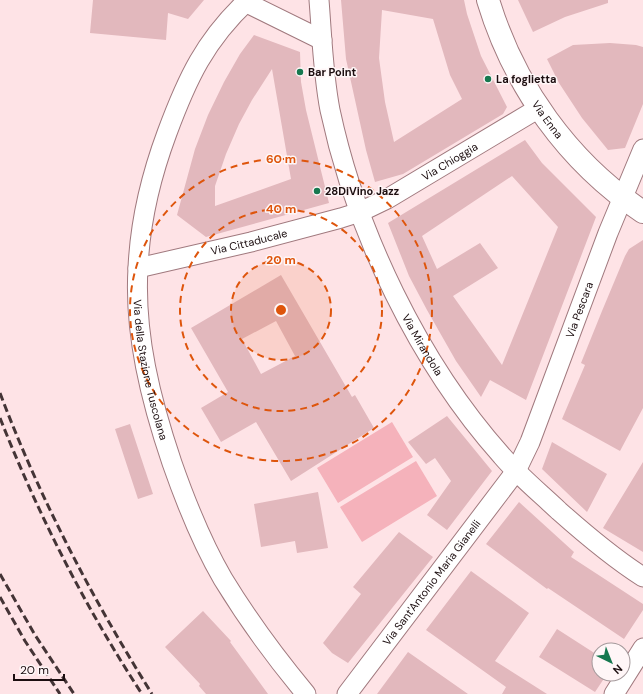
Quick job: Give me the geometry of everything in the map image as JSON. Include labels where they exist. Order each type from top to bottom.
[{"type":"main road","name":"Via Enna","points":[[488,0],[497,27],[510,56],[529,93],[539,108],[573,152],[622,198],[643,212]]},
{"type":"street","name":"Via Mirandola","points":[[319,0],[325,75],[330,109],[344,164],[360,212],[392,287],[441,377],[501,456],[516,471],[589,538],[620,563],[643,577]]},
{"type":"street","points":[[246,1],[322,40]]},
{"type":"street","name":"Via della Stazione Tuscolana","points":[[246,1],[224,24],[206,48],[193,71],[164,143],[149,192],[142,231],[137,291],[141,337],[152,399],[185,498],[223,578],[279,660],[306,694]]},
{"type":"street","name":"Via Chioggia","points":[[360,212],[387,199],[539,108]]},
{"type":"street","name":"Via Pescara","points":[[516,471],[530,442],[622,198],[643,149]]},
{"type":"street","name":"Via Cittaducale","points":[[138,268],[251,242],[360,212]]},
{"type":"street","name":"Via Sant'Antonio Maria Gianelli","points":[[347,694],[516,471]]},
{"type":"street","points":[[614,694],[643,648]]},
{"type":"shaded area","points":[[392,422],[413,457],[338,503],[317,468]]},
{"type":"shaded area","points":[[416,461],[437,496],[362,542],[340,507]]},
{"type":"building","points":[[93,0],[204,0],[188,19],[168,13],[166,40],[90,33]]},
{"type":"building","points":[[341,0],[464,0],[481,56],[507,107],[503,114],[403,174],[375,182],[366,150],[346,59]],"holes":[[[382,10],[433,19],[450,75],[462,99],[394,142],[385,102],[379,58]]]},
{"type":"building","points":[[518,0],[608,0],[608,3],[565,17],[533,32]]},
{"type":"building","points":[[254,35],[300,52],[301,82],[306,110],[329,203],[206,237],[177,215],[195,149],[208,115],[240,54]],"holes":[[[272,69],[291,179],[215,206],[215,186],[226,154],[239,124],[252,100]]]},
{"type":"building","points":[[610,43],[643,47],[643,104],[625,148],[608,150],[582,118],[559,83],[547,59],[573,45]]},
{"type":"building","points":[[525,140],[542,163],[596,217],[526,400],[490,380],[481,397],[456,361],[427,310],[409,276],[388,223]],"holes":[[[512,176],[558,227],[502,365],[453,296],[498,268],[480,243],[437,269],[422,236]]]},
{"type":"building","points":[[643,240],[643,408],[620,451],[562,419],[585,365],[581,363],[625,256],[629,249]]},
{"type":"building","points":[[281,275],[352,397],[355,395],[374,428],[291,481],[256,422],[221,442],[201,408],[228,392],[191,328]],"holes":[[[276,321],[295,356],[261,374],[242,339]]]},
{"type":"building","points":[[447,416],[492,471],[447,530],[427,515],[451,481],[435,458],[426,464],[408,442]]},
{"type":"building","points":[[130,424],[153,494],[138,499],[115,429]]},
{"type":"building","points":[[552,442],[607,474],[587,512],[542,469]]},
{"type":"building","points":[[643,462],[643,552],[603,528]]},
{"type":"building","points":[[318,492],[328,548],[297,553],[295,541],[261,547],[254,504]]},
{"type":"building","points":[[519,502],[574,552],[571,557],[643,604],[643,610],[624,639],[548,588],[547,589],[486,544]]},
{"type":"building","points":[[399,532],[433,557],[348,663],[332,653],[323,643],[361,594],[353,587]]},
{"type":"building","points":[[471,571],[529,613],[495,661],[547,694],[502,694],[506,687],[426,630]]},
{"type":"building","points":[[203,611],[231,641],[230,642],[268,694],[206,694],[199,686],[200,684],[165,647]]},
{"type":"building","points":[[557,629],[591,651],[591,682],[602,682],[595,692],[539,657]]},
{"type":"building","points":[[408,652],[468,694],[377,694]]},
{"type":"railway","points":[[0,393],[32,471],[68,547],[88,585],[152,694]]},
{"type":"railway","points":[[0,418],[30,489],[82,594],[101,628],[142,694]]},
{"type":"railway","points":[[0,574],[35,635],[74,694]]},
{"type":"railway","points":[[0,597],[25,641],[60,694]]},
{"type":"place","name":"Bar Point","points":[[300,72]]},
{"type":"place","name":"La foglietta","points":[[488,79]]},
{"type":"place","name":"28DiVino Jazz","points":[[317,191]]}]
